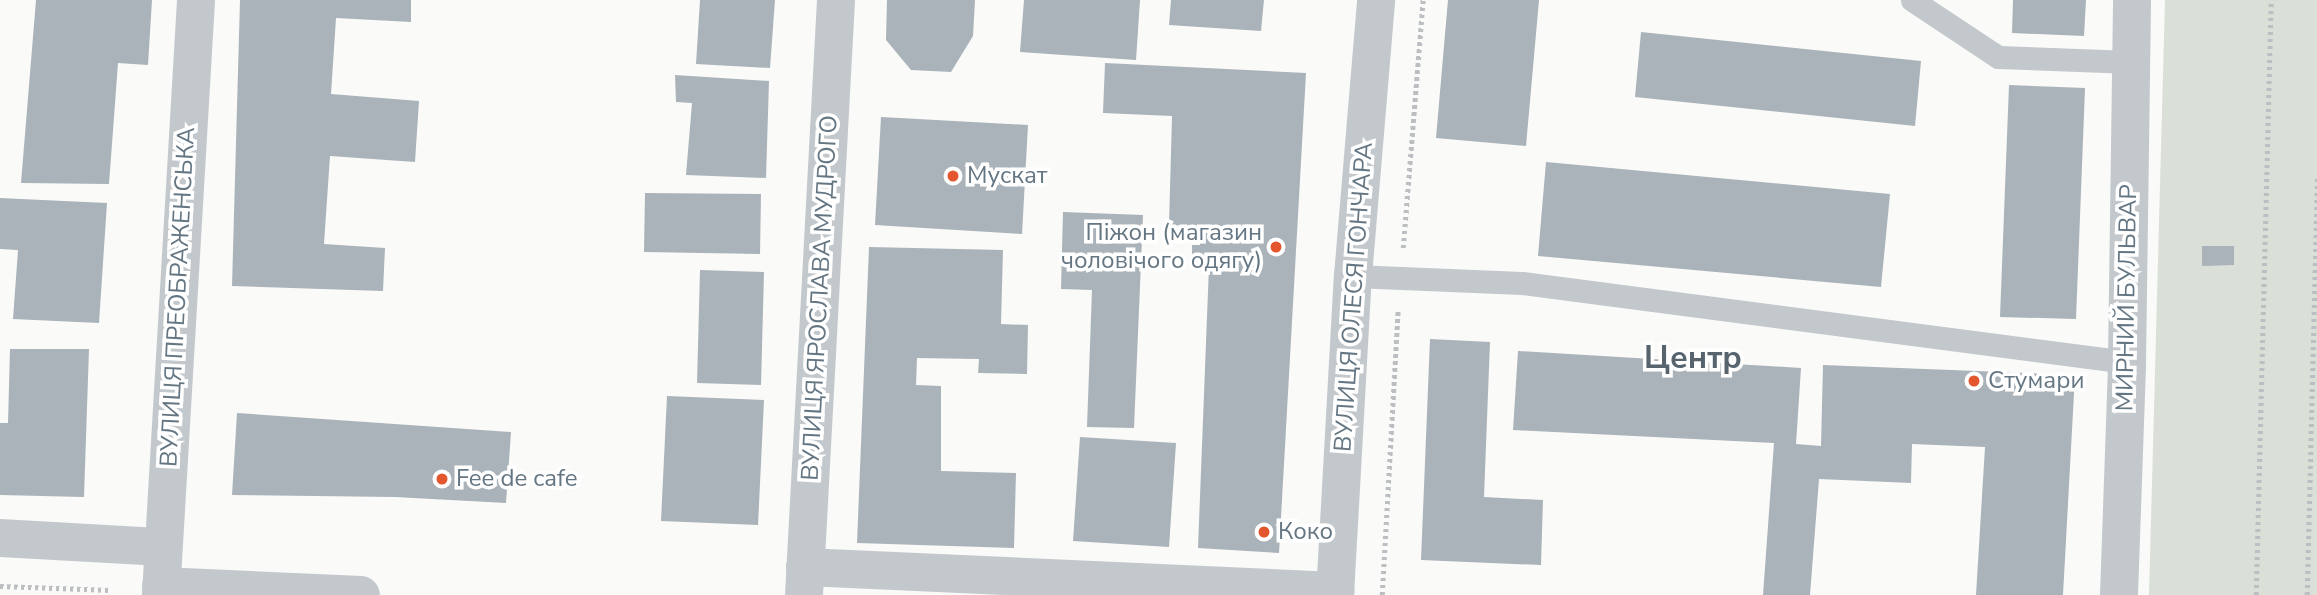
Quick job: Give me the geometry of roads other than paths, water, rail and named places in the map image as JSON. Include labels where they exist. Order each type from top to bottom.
[{"type":"street","name":"ВУЛИЦЯ ПРЕОБРАЖЕНСЬКА","points":[[161,590],[196,0]]},
{"type":"street","name":"ВУЛИЦЯ ЯРОСЛАВА МУДРОГО","points":[[805,581],[836,0]]},
{"type":"street","name":"ВУЛИЦЯ ОЛЕСЯ ГОНЧАРА","points":[[1335,593],[1353,276],[1376,0]]},
{"type":"street","name":"МИРНИЙ БУЛЬВАР","points":[[2119,595],[2127,362],[2132,0]]},
{"type":"street","points":[[0,538],[163,547]]},
{"type":"street","points":[[805,581],[1335,593]]},
{"type":"street","points":[[161,590],[361,595]]},
{"type":"lane","points":[[1912,0],[1998,57],[2131,62]]},
{"type":"lane","points":[[1353,276],[1522,283],[2127,362]]},
{"type":"place","name":"Мускат","points":[[953,176]]},
{"type":"place","name":"Піжон (магазин чоловічого одягу)","points":[[1276,247]]},
{"type":"place","name":"Стумари","points":[[1974,381]]},
{"type":"place","name":"Fee de cafe","points":[[442,479]]},
{"type":"place","name":"Коко","points":[[1264,532]]},
{"type":"district","name":"Центр","points":[[1693,358]]}]
